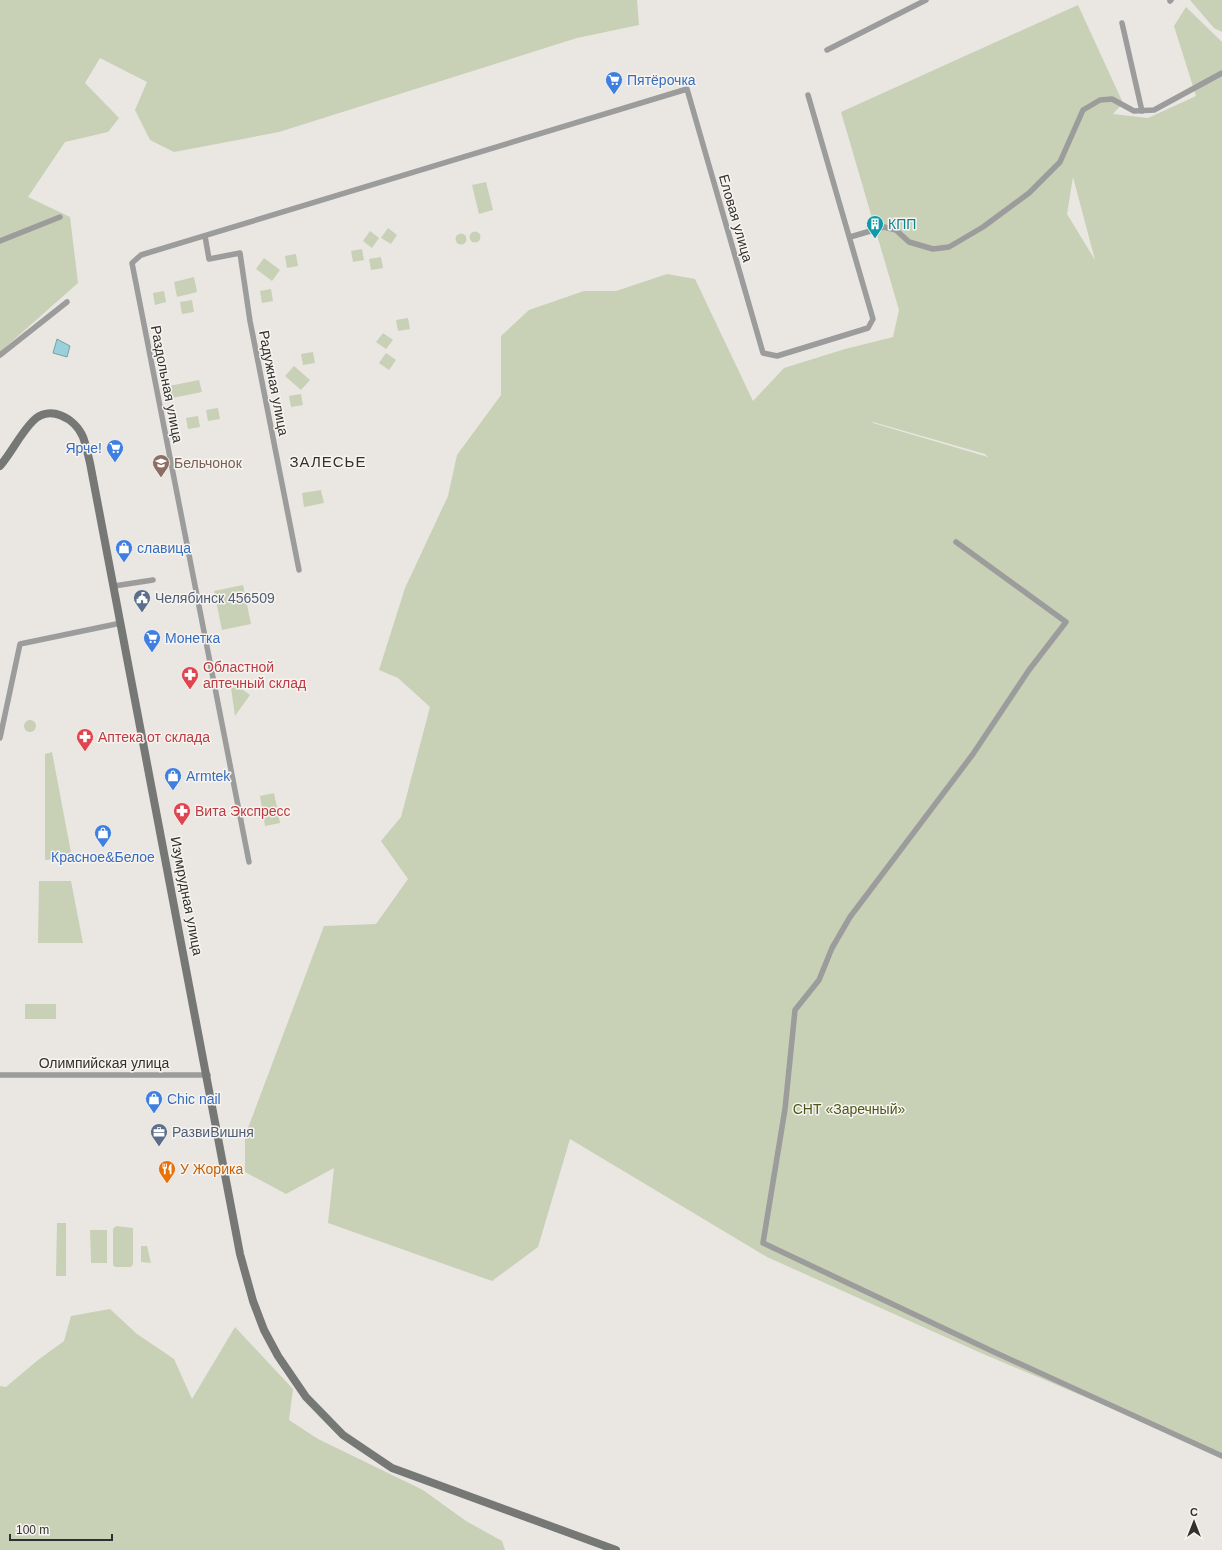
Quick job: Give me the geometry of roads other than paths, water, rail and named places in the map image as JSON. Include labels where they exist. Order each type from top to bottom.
[{"type":"street","points":[[827,50],[926,0]]},
{"type":"street","points":[[1122,23],[1142,111]]},
{"type":"street","points":[[808,95],[850,237],[884,228],[896,230],[909,242],[933,249],[949,246],[983,227],[1029,193],[1060,162],[1084,110],[1100,100],[1112,99],[1134,111],[1154,110],[1222,73]]},
{"type":"street","name":"Еловая улица","points":[[205,236],[688,89],[763,353],[777,356],[868,328],[873,319],[850,237]]},
{"type":"street","points":[[0,241],[60,217]]},
{"type":"street","name":"Раздольная улица","points":[[205,236],[141,255],[132,263],[249,862]]},
{"type":"street","name":"Радужная улица","points":[[205,236],[209,259],[240,253],[250,321],[299,570]]},
{"type":"street","points":[[0,355],[67,302]]},
{"type":"street","name":"Изумрудная улица","points":[[0,466],[34,420],[42,415],[58,413],[76,427],[83,436],[90,463],[208,1075],[240,1254],[253,1301],[264,1330],[278,1356],[306,1397],[349,1439],[392,1468],[616,1550]]},
{"type":"street","points":[[956,542],[1066,622],[1030,670],[973,754],[850,917],[832,948],[820,980],[795,1010],[785,1109],[763,1243],[994,1352],[1222,1456]]},
{"type":"street","points":[[114,586],[153,580]]},
{"type":"street","points":[[0,738],[20,644],[121,623]]},
{"type":"street","name":"Олимпийская улица","points":[[0,1075],[208,1075]]},
{"type":"water","points":[[57,339],[70,346],[67,357],[53,353]]},
{"type":"place","name":"Пятёрочка","points":[[614,95]]},
{"type":"place","name":"КПП","points":[[875,239]]},
{"type":"place","name":"Ярче!","points":[[115,463]]},
{"type":"place","name":"Бельчонок","points":[[161,478]]},
{"type":"place","name":"славица","points":[[124,563]]},
{"type":"place","name":"Челябинск 456509","points":[[142,613]]},
{"type":"place","name":"Монетка","points":[[152,653]]},
{"type":"place","name":"Областной аптечный склад","points":[[190,690]]},
{"type":"place","name":"Аптека от склада","points":[[85,752]]},
{"type":"place","name":"Armtek","points":[[173,791]]},
{"type":"place","name":"Вита Экспресс","points":[[182,826]]},
{"type":"place","name":"Красное&Белое","points":[[103,848]]},
{"type":"place","name":"Chic nail","points":[[154,1114]]},
{"type":"place","name":"РазвиВишня","points":[[159,1147]]},
{"type":"place","name":"У Жорика","points":[[167,1184]]},
{"type":"district","name":"ЗАЛЕСЬЕ","points":[[328,461]]},
{"type":"park label","name":"СНТ «Заречный»","points":[[849,1109]]}]
